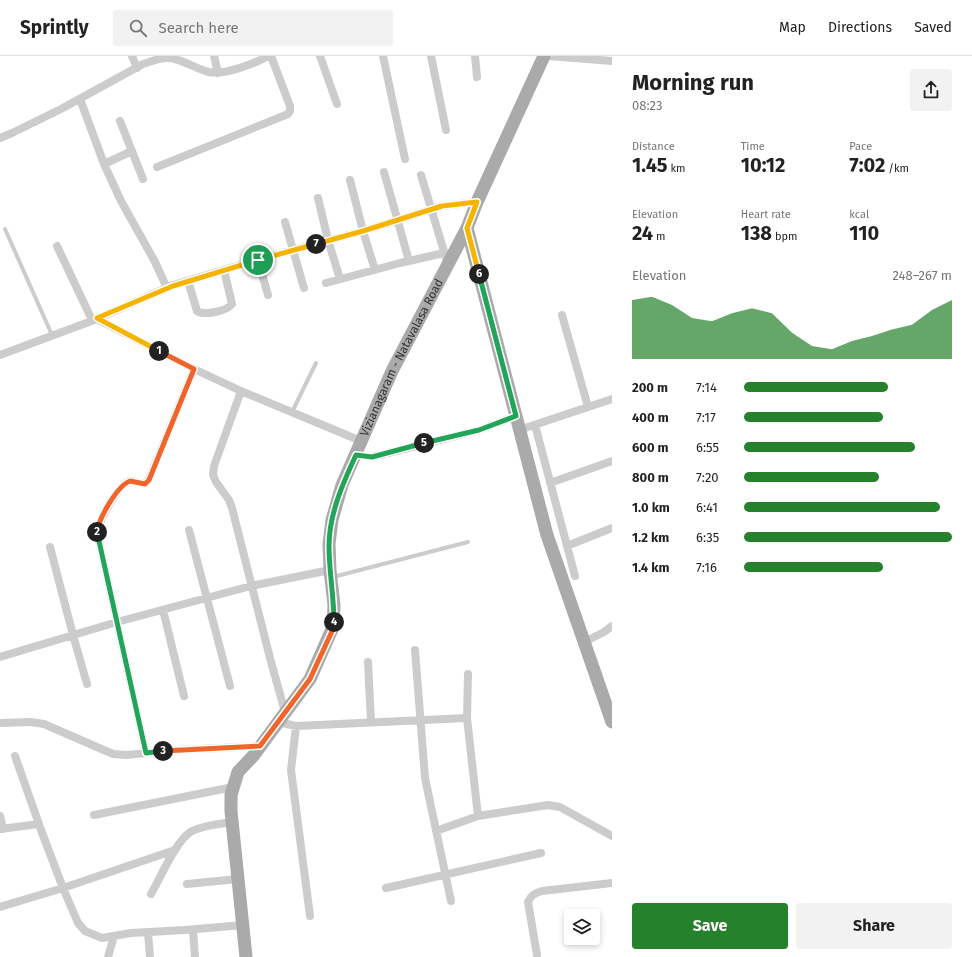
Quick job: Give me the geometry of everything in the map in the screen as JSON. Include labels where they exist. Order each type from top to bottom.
[{"type":"main road","name":"Vizianagaram - Natavalasa Road","points":[[246,957],[232,822],[231,795],[233,787],[238,772],[260,746],[310,679],[334,627],[334,605],[330,574],[329,544],[332,520],[342,485],[392,371],[446,259],[467,228],[477,202],[544,56]]},
{"type":"main road","points":[[467,228],[547,535],[612,722]]},
{"type":"street","points":[[132,56],[137,68]]},
{"type":"street","points":[[214,56],[218,73]]},
{"type":"street","points":[[0,138],[36,122],[152,61],[167,58],[174,59],[202,70],[218,73],[270,56],[290,106],[290,111],[288,114],[157,167]]},
{"type":"street","points":[[320,56],[337,104]]},
{"type":"street","points":[[383,56],[405,159]]},
{"type":"street","points":[[431,56],[446,130]]},
{"type":"street","points":[[475,56],[476,76]]},
{"type":"street","points":[[548,56],[612,61]]},
{"type":"street","points":[[80,99],[104,164],[121,201],[154,260],[167,288]]},
{"type":"street","points":[[120,121],[142,179]]},
{"type":"street","points":[[104,164],[132,151]]},
{"type":"street","points":[[384,172],[410,261]]},
{"type":"street","points":[[326,283],[410,261],[446,259],[422,175]]},
{"type":"street","points":[[350,180],[375,270]]},
{"type":"street","points":[[318,198],[328,240],[340,279]]},
{"type":"street","points":[[0,355],[188,281],[363,231],[442,206],[477,202]]},
{"type":"street","points":[[286,222],[304,288]]},
{"type":"street","points":[[57,246],[94,319],[241,391],[361,442]]},
{"type":"street","points":[[258,260],[268,295]]},
{"type":"street","points":[[188,281],[198,311],[204,314],[222,310],[232,304],[224,270]]},
{"type":"street","points":[[562,315],[588,407]]},
{"type":"street","points":[[146,753],[97,532],[101,517],[124,484],[130,481],[145,484],[149,480],[194,369]]},
{"type":"street","points":[[241,391],[214,466],[214,475],[216,482],[229,500],[232,508],[270,658],[282,717],[296,726],[467,718]]},
{"type":"street","points":[[519,430],[612,399]]},
{"type":"street","points":[[356,455],[372,457],[479,430],[516,416]]},
{"type":"street","points":[[535,425],[574,576]]},
{"type":"street","points":[[550,483],[612,461]]},
{"type":"street","points":[[567,546],[612,528]]},
{"type":"street","points":[[189,530],[230,686]]},
{"type":"street","points":[[50,548],[73,635],[88,684]]},
{"type":"street","points":[[0,657],[117,622],[251,586],[330,574]]},
{"type":"street","points":[[164,610],[184,696]]},
{"type":"street","points":[[584,642],[604,632],[612,626]]},
{"type":"street","points":[[604,632],[612,637]]},
{"type":"street","points":[[416,650],[425,778],[451,901]]},
{"type":"street","points":[[368,662],[371,722]]},
{"type":"street","points":[[468,674],[467,718],[478,816]]},
{"type":"street","points":[[0,723],[31,722],[44,724],[113,754],[126,755],[178,750],[260,746]]},
{"type":"street","points":[[296,726],[291,770],[310,916]]},
{"type":"street","points":[[15,756],[38,824],[63,888],[78,923],[85,931],[102,938],[131,933],[194,930],[243,925]]},
{"type":"street","points":[[94,815],[233,787]]},
{"type":"street","points":[[436,830],[478,816],[554,805],[575,814],[612,836]]},
{"type":"street","points":[[0,816],[2,829],[38,824]]},
{"type":"street","points":[[151,894],[175,850],[182,840],[192,831],[232,822]]},
{"type":"street","points":[[0,907],[63,888],[175,850]]},
{"type":"street","points":[[386,888],[541,853]]},
{"type":"street","points":[[187,884],[238,879]]},
{"type":"street","points":[[537,956],[528,902],[533,894],[542,891],[612,883]]},
{"type":"street","points":[[194,930],[195,957]]},
{"type":"street","points":[[148,933],[150,957]]},
{"type":"street","points":[[108,957],[114,936]]},
{"type":"lane","points":[[6,229],[52,335]]},
{"type":"lane","points":[[292,412],[316,363]]},
{"type":"lane","points":[[330,574],[468,542]]},
{"type":"route","points":[[477,202],[467,228],[516,416],[479,430],[372,457],[356,455],[342,485],[332,520],[329,544],[334,605],[334,627],[310,679],[260,746],[146,753],[97,532],[101,517],[126,482],[133,481],[145,484],[149,480],[194,369],[97,318],[173,286],[258,260],[363,231],[442,206],[477,202]]}]
